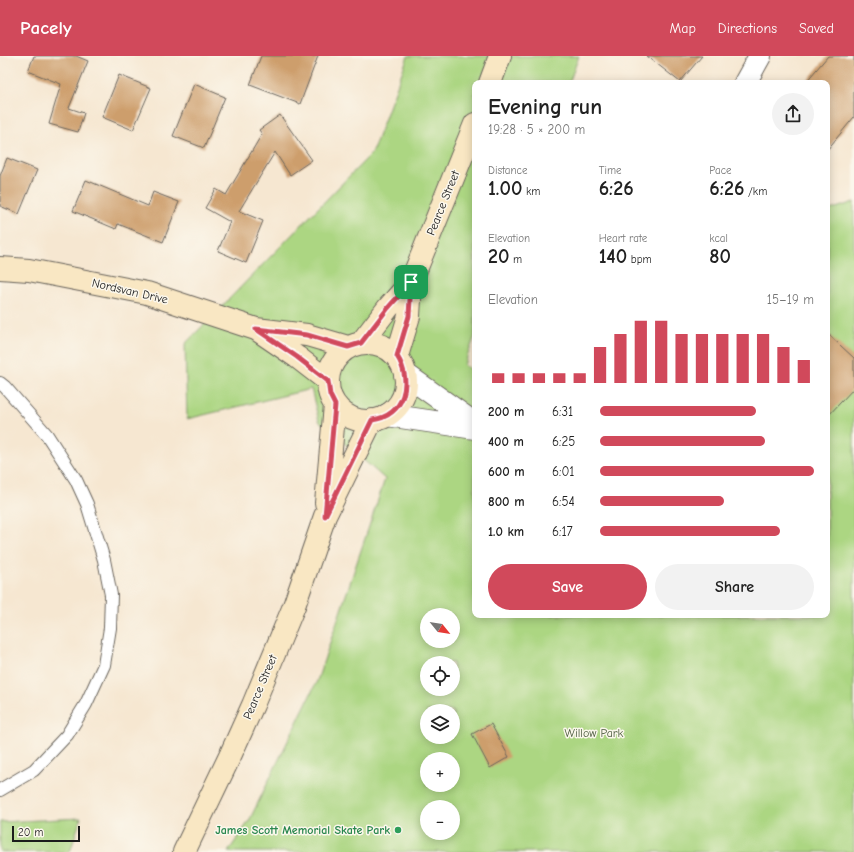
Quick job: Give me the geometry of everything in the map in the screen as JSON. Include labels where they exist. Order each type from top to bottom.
[{"type":"main road","points":[[491,80],[500,56]]},
{"type":"main road","name":"Pearce Street","points":[[401,365],[409,316],[411,282],[472,133]]},
{"type":"main road","name":"Nordsvan Drive","points":[[0,268],[29,270],[147,293],[256,329],[307,335],[355,345]]},
{"type":"main road","name":"Pearce Street","points":[[355,345],[411,282]]},
{"type":"main road","name":"Nordsvan Drive","points":[[256,329],[297,357],[328,381]]},
{"type":"main road","points":[[374,343],[387,348],[401,365],[406,386],[403,398],[396,408],[379,418],[365,421],[353,418],[343,413],[335,405],[330,395],[328,381],[333,363],[340,354],[355,345],[374,343]]},
{"type":"main road","name":"Pearce Street","points":[[325,516],[335,405]]},
{"type":"main road","name":"Pearce Street","points":[[184,852],[253,705],[294,606],[325,516],[379,418]]},
{"type":"street","points":[[747,80],[760,56]]},
{"type":"street","points":[[401,365],[472,424]]},
{"type":"street","points":[[379,418],[472,426]]},
{"type":"lane","points":[[0,383],[47,435],[76,480],[90,511],[104,560],[111,595],[110,628],[104,665],[86,704],[67,735],[34,770],[0,790]]},
{"type":"green space","name":"Willow Park","points":[[408,56],[579,56],[570,80],[472,80],[472,344],[464,365],[472,370],[472,618],[830,618],[830,210],[854,202],[854,852],[228,852],[249,821],[317,681],[385,479],[319,421],[311,389],[187,419],[185,344],[372,153]]},
{"type":"green space","points":[[81,818],[70,852],[0,852],[0,822]]},
{"type":"building","points":[[34,56],[76,56],[88,61],[69,108],[84,113],[78,132],[49,124],[61,84],[28,71]]},
{"type":"building","points":[[261,56],[318,56],[300,104],[250,85]]},
{"type":"building","points":[[647,56],[702,56],[682,80],[677,80]]},
{"type":"building","points":[[828,56],[854,56],[854,117],[830,146],[830,80],[808,80]]},
{"type":"building","points":[[119,75],[151,88],[133,130],[102,117]]},
{"type":"building","points":[[194,84],[225,97],[204,148],[173,136]]},
{"type":"building","points":[[280,115],[312,160],[290,175],[275,152],[239,211],[263,221],[246,263],[218,251],[230,222],[205,208],[216,189],[226,195],[262,134],[259,130]]},
{"type":"building","points":[[7,158],[37,170],[19,214],[0,206],[0,176]]},
{"type":"building","points":[[86,180],[148,206],[153,192],[179,202],[163,242],[118,224],[116,229],[73,211]]},
{"type":"building","points":[[830,336],[854,358],[854,388],[830,414]]},
{"type":"building","points":[[491,724],[509,757],[490,768],[472,734]]},
{"type":"place","name":"James Scott Memorial Skate Park","points":[[398,830]]},
{"type":"route","points":[[411,282],[409,316],[397,356],[402,364],[405,374],[406,386],[403,398],[396,408],[387,416],[372,420],[325,516],[335,405],[330,395],[328,381],[297,357],[256,329],[307,335],[348,347],[361,343],[388,308],[411,282]]}]
